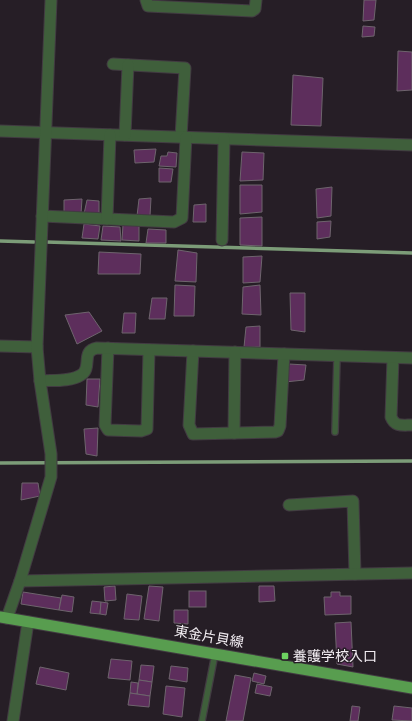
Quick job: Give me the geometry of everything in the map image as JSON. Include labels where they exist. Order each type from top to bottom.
[{"type":"main road","name":"東金片貝線","points":[[3,617],[412,688]]},
{"type":"street","points":[[3,617],[20,581],[51,477],[51,457],[40,381],[37,347],[51,0]]},
{"type":"street","points":[[146,0],[148,6],[201,4],[252,11],[256,10],[256,0]]},
{"type":"street","points":[[42,216],[174,222],[182,218],[185,68],[113,64]]},
{"type":"street","points":[[125,135],[128,65]]},
{"type":"street","points":[[0,131],[412,145]]},
{"type":"street","points":[[107,219],[110,135]]},
{"type":"street","points":[[222,240],[224,139]]},
{"type":"street","points":[[0,346],[37,347]]},
{"type":"street","points":[[40,381],[72,379],[81,375],[85,372],[89,352],[92,349],[98,348],[412,358]]},
{"type":"street","points":[[108,348],[105,425],[108,430],[141,431],[147,429],[149,350]]},
{"type":"street","points":[[192,351],[189,425],[193,434],[278,431],[280,426],[284,354]]},
{"type":"street","points":[[234,433],[235,352]]},
{"type":"street","points":[[393,358],[391,417],[396,425],[412,425]]},
{"type":"street","points":[[289,505],[352,501],[356,574]]},
{"type":"street","points":[[20,581],[412,573]]},
{"type":"street","points":[[13,721],[28,622]]},
{"type":"lane","points":[[335,432],[337,356]]},
{"type":"lane","points":[[202,721],[215,654]]},
{"type":"building","points":[[364,0],[376,0],[374,20],[363,21]]},
{"type":"building","points":[[363,26],[375,27],[374,36],[362,37]]},
{"type":"building","points":[[398,51],[412,52],[412,90],[397,91]]},
{"type":"building","points":[[293,75],[323,78],[321,126],[291,125]]},
{"type":"building","points":[[156,149],[154,162],[135,163],[134,150]]},
{"type":"building","points":[[168,152],[177,153],[176,167],[159,166],[161,156],[167,156]]},
{"type":"building","points":[[242,152],[264,153],[263,180],[240,181]]},
{"type":"building","points":[[159,168],[173,169],[171,182],[159,182]]},
{"type":"building","points":[[240,185],[262,185],[262,212],[240,214]]},
{"type":"building","points":[[332,187],[331,216],[317,218],[316,189]]},
{"type":"building","points":[[151,198],[150,216],[137,216],[139,199]]},
{"type":"building","points":[[82,199],[81,214],[64,214],[64,200]]},
{"type":"building","points":[[87,200],[99,201],[99,215],[84,214]]},
{"type":"building","points":[[206,204],[206,222],[193,222],[194,205]]},
{"type":"building","points":[[262,217],[262,246],[240,245],[240,218]]},
{"type":"building","points":[[331,221],[330,237],[317,239],[317,222]]},
{"type":"building","points":[[84,224],[100,226],[98,239],[82,238]]},
{"type":"building","points":[[123,225],[139,225],[139,241],[122,240]]},
{"type":"building","points":[[103,226],[120,227],[121,241],[101,240]]},
{"type":"building","points":[[148,229],[166,230],[166,243],[146,243]]},
{"type":"building","points":[[178,250],[197,253],[196,282],[175,281]]},
{"type":"building","points":[[99,252],[141,254],[140,274],[98,274]]},
{"type":"building","points":[[262,256],[260,282],[243,283],[243,257]]},
{"type":"building","points":[[175,285],[195,286],[194,316],[174,316]]},
{"type":"building","points":[[260,285],[261,315],[242,314],[243,287]]},
{"type":"building","points":[[290,293],[305,293],[305,332],[291,330]]},
{"type":"building","points":[[152,298],[167,298],[165,319],[149,319]]},
{"type":"building","points":[[89,312],[102,331],[77,344],[65,315]]},
{"type":"building","points":[[124,313],[136,313],[135,333],[122,333]]},
{"type":"building","points":[[260,326],[260,347],[244,347],[246,327]]},
{"type":"building","points":[[289,364],[306,365],[304,380],[285,382]]},
{"type":"building","points":[[87,379],[100,379],[98,407],[86,405]]},
{"type":"building","points":[[98,428],[97,456],[86,454],[84,429]]},
{"type":"building","points":[[22,483],[38,483],[40,496],[21,500]]},
{"type":"building","points":[[115,586],[116,600],[105,601],[104,587]]},
{"type":"building","points":[[149,586],[163,587],[159,621],[144,619]]},
{"type":"building","points":[[259,586],[274,586],[275,601],[259,602]]},
{"type":"building","points":[[189,591],[206,591],[206,607],[189,607]]},
{"type":"building","points":[[23,592],[61,598],[59,610],[21,604]]},
{"type":"building","points":[[331,592],[340,592],[340,596],[351,596],[351,614],[325,615],[324,597],[331,597]]},
{"type":"building","points":[[127,594],[142,596],[139,620],[124,619]]},
{"type":"building","points":[[62,595],[74,597],[72,612],[59,610]]},
{"type":"building","points":[[92,601],[101,602],[100,614],[90,613]]},
{"type":"building","points":[[101,602],[108,603],[106,615],[100,614]]},
{"type":"building","points":[[174,610],[188,610],[188,624],[174,623]]},
{"type":"building","points":[[351,622],[353,667],[337,664],[335,623]]},
{"type":"building","points":[[111,659],[132,661],[130,680],[108,678]]},
{"type":"building","points":[[141,665],[154,666],[152,682],[139,680]]},
{"type":"building","points":[[171,666],[188,668],[187,682],[169,679]]},
{"type":"building","points":[[40,667],[69,673],[66,690],[36,684]]},
{"type":"building","points":[[254,673],[266,676],[264,684],[252,681]]},
{"type":"building","points":[[235,675],[251,678],[243,721],[226,721]]},
{"type":"building","points":[[139,680],[152,682],[150,696],[137,694]]},
{"type":"building","points":[[131,682],[138,683],[137,694],[130,693]]},
{"type":"building","points":[[257,684],[272,687],[270,696],[255,693]]},
{"type":"building","points":[[166,686],[185,688],[182,717],[163,714]]},
{"type":"building","points":[[130,693],[150,696],[149,707],[128,705]]},
{"type":"building","points":[[352,706],[360,707],[358,721],[350,721]]},
{"type":"building","points":[[394,706],[412,708],[412,721],[392,720]]},
{"type":"waterway","points":[[0,241],[34,242]]},
{"type":"waterway","points":[[46,242],[412,253]]},
{"type":"waterway","points":[[0,463],[412,461]]},
{"type":"place","name":"養護学校入口","points":[[285,656]]}]
